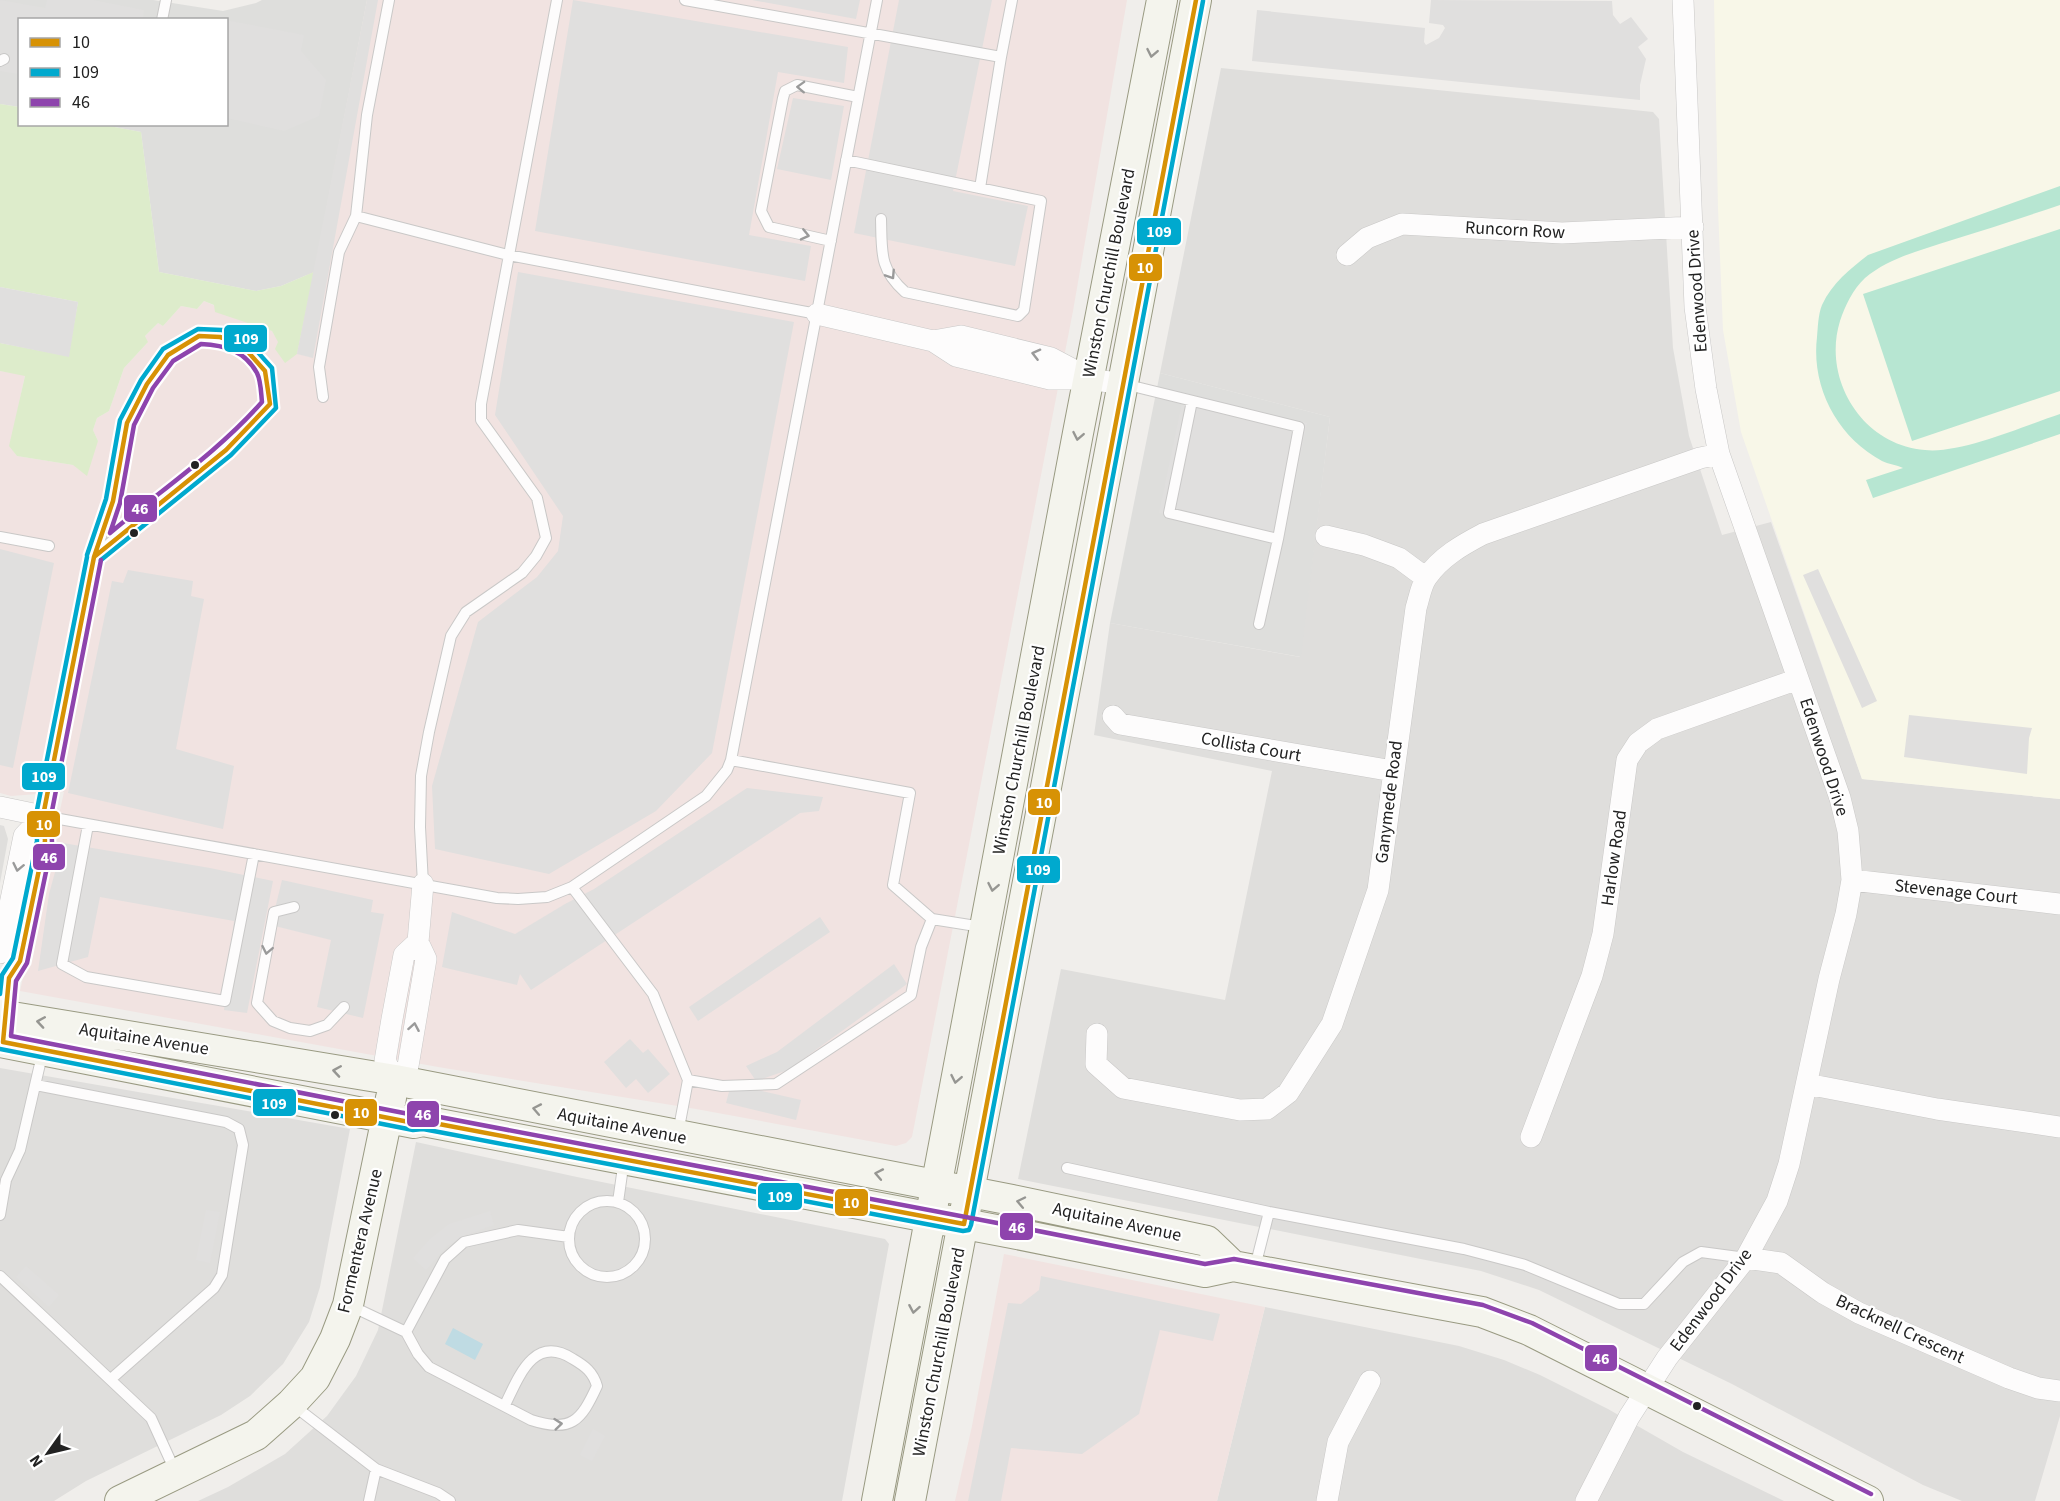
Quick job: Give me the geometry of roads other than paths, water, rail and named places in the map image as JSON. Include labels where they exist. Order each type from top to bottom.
[{"type":"street","name":"Winston Churchill Boulevard","points":[[878,1501],[1162,0]]},
{"type":"street","name":"Winston Churchill Boulevard","points":[[910,1501],[1196,0]]},
{"type":"street","name":"Edenwood Drive","points":[[1586,1501],[1629,1417],[1667,1358],[1746,1258],[1777,1201],[1789,1164],[1852,880],[1848,831],[1840,798],[1719,454],[1706,389],[1698,335],[1683,0]]},
{"type":"street","name":"Runcorn Row","points":[[1347,255],[1367,238],[1402,224],[1562,233],[1693,227]]},
{"type":"street","points":[[817,314],[933,341],[956,356],[1050,379],[1089,379],[1123,384]]},
{"type":"street","name":"Ganymede Road","points":[[1097,1034],[1096,1064],[1123,1088],[1240,1110],[1267,1109],[1288,1093],[1332,1024],[1378,890],[1416,608],[1426,578],[1442,560],[1461,545],[1483,534],[1719,454]]},
{"type":"street","points":[[1326,536],[1364,545],[1399,558],[1426,578]]},
{"type":"street","name":"Harlow Road","points":[[1531,1137],[1592,976],[1603,934],[1627,760],[1638,743],[1657,729],[1798,679]]},
{"type":"street","name":"Collista Court","points":[[1113,716],[1120,724],[1393,771]]},
{"type":"street","points":[[0,807],[43,816]]},
{"type":"street","points":[[0,953],[24,836],[43,816]]},
{"type":"street","points":[[2,1029],[4,969],[20,961],[45,842],[43,816]]},
{"type":"street","name":"Stevenage Court","points":[[1852,880],[2060,904]]},
{"type":"street","points":[[395,1080],[385,1061],[404,954],[418,942],[423,884]]},
{"type":"street","name":"Aquitaine Avenue","points":[[2,1029],[395,1080],[1207,1240],[1244,1268]]},
{"type":"street","name":"Aquitaine Avenue","points":[[2,1029],[44,1050],[387,1118],[414,1123],[423,1121],[1205,1272],[1244,1268],[1482,1312],[1529,1330],[1868,1501]]},
{"type":"street","name":"Formentera Avenue","points":[[120,1501],[256,1436],[315,1378],[335,1339],[348,1305],[395,1080]]},
{"type":"street","points":[[1807,1083],[1936,1109],[2060,1127]]},
{"type":"street","name":"Bracknell Crescent","points":[[1746,1258],[1781,1263],[1823,1293],[1859,1313],[2009,1378],[2038,1388],[2060,1391]]},
{"type":"street","points":[[1327,1501],[1338,1442],[1370,1381]]},
{"type":"lane","points":[[162,18],[166,0]]},
{"type":"lane","points":[[323,397],[319,367],[339,252],[356,216],[367,115],[388,0]]},
{"type":"lane","points":[[423,884],[420,826],[421,776],[451,636],[466,612],[522,573],[536,556],[546,538],[537,498],[481,420],[482,397],[557,0]]},
{"type":"lane","points":[[685,0],[1000,57]]},
{"type":"lane","points":[[94,557],[249,430],[270,404],[265,371],[241,344],[220,337],[199,336],[168,355],[147,384],[127,423],[113,501],[94,557],[43,816],[497,898],[519,899],[547,897],[572,887],[706,796],[728,770],[731,760],[877,0]]},
{"type":"lane","points":[[980,188],[1000,57],[1012,0]]},
{"type":"lane","points":[[831,241],[769,227],[761,211],[785,91],[797,85],[858,97]]},
{"type":"lane","points":[[846,160],[1041,201],[1024,310],[1018,316],[905,292],[893,281],[884,264],[881,219]]},
{"type":"lane","points":[[356,216],[508,255],[817,314]]},
{"type":"lane","points":[[1123,384],[1299,427],[1259,624]]},
{"type":"lane","points":[[1192,401],[1169,513],[1278,539]]},
{"type":"lane","points":[[0,537],[49,546]]},
{"type":"lane","points":[[731,760],[910,793],[893,885],[932,919],[986,927]]},
{"type":"lane","points":[[88,825],[62,964],[86,977],[225,1001],[254,854]]},
{"type":"lane","points":[[572,887],[653,994],[688,1080],[677,1136]]},
{"type":"lane","points":[[294,906],[274,912],[257,1003],[273,1020],[291,1028],[310,1031],[327,1025],[344,1007]]},
{"type":"lane","points":[[688,1080],[722,1086],[776,1084],[892,1008],[911,995],[921,947],[932,919]]},
{"type":"lane","points":[[0,1215],[6,1180],[20,1150],[44,1050]]},
{"type":"lane","points":[[36,1085],[226,1122],[239,1129],[243,1145],[222,1275],[214,1288],[111,1379]]},
{"type":"lane","points":[[618,1203],[624,1160]]},
{"type":"lane","points":[[1068,1168],[1269,1212],[1464,1249],[1525,1265],[1619,1304],[1644,1304],[1683,1262],[1701,1252],[1746,1258]]},
{"type":"lane","points":[[595,1202],[618,1203],[630,1208],[638,1218],[644,1230],[645,1243],[634,1266],[623,1273],[597,1276],[576,1261],[570,1250],[571,1226],[577,1215],[595,1202]]},
{"type":"lane","points":[[1244,1268],[1269,1212]]},
{"type":"lane","points":[[406,1332],[445,1259],[464,1242],[518,1230],[569,1237]]},
{"type":"lane","points":[[0,1276],[151,1418],[176,1474]]},
{"type":"lane","points":[[348,1305],[406,1332],[418,1354],[429,1367],[531,1420],[548,1425],[561,1426],[581,1415],[597,1386],[595,1377],[564,1353],[544,1352],[534,1357],[523,1368],[505,1405]]},
{"type":"lane","points":[[291,1404],[376,1469],[438,1493],[450,1501]]},
{"type":"lane","points":[[369,1501],[376,1469]]},
{"type":"water","points":[[453,1328],[483,1344],[475,1360],[445,1344]]}]
